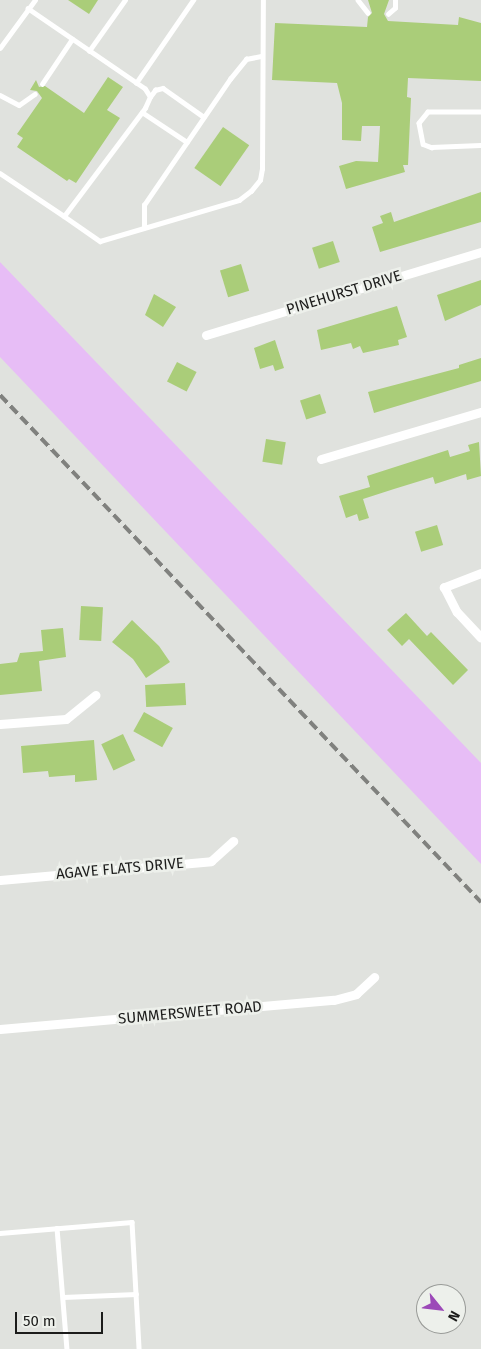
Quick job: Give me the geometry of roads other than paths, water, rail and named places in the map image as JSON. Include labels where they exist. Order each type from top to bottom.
[{"type":"street","name":"PINEHURST DRIVE","points":[[206,334],[481,252]]},
{"type":"street","points":[[321,459],[481,412]]},
{"type":"street","points":[[481,573],[444,587],[457,612],[481,638]]},
{"type":"street","points":[[0,724],[66,720],[96,695]]},
{"type":"street","name":"AGAVE FLATS DRIVE","points":[[0,880],[211,861],[233,842]]},
{"type":"street","name":"SUMMERSWEET ROAD","points":[[0,1029],[334,1000],[356,994],[374,978]]},
{"type":"lane","points":[[0,48],[35,0]]},
{"type":"lane","points":[[89,51],[124,0]]},
{"type":"lane","points":[[136,83],[193,0]]},
{"type":"lane","points":[[0,173],[100,241],[239,200],[260,180],[262,0]]},
{"type":"lane","points":[[358,0],[368,13]]},
{"type":"lane","points":[[388,14],[395,8],[395,0]]},
{"type":"lane","points":[[28,9],[136,83],[150,96]]},
{"type":"lane","points":[[42,84],[72,39]]},
{"type":"lane","points":[[144,228],[144,205],[246,59],[261,56]]},
{"type":"lane","points":[[64,216],[142,112],[155,90],[163,88],[204,117]]},
{"type":"lane","points":[[0,95],[19,105],[35,94]]},
{"type":"lane","points":[[142,112],[187,142]]},
{"type":"lane","points":[[481,112],[428,112],[419,123],[423,144],[431,148],[481,145]]},
{"type":"lane","points":[[0,1233],[132,1222],[139,1349]]},
{"type":"lane","points":[[57,1228],[67,1349]]},
{"type":"lane","points":[[63,1297],[136,1294]]},
{"type":"railway","points":[[0,395],[481,902]]}]
